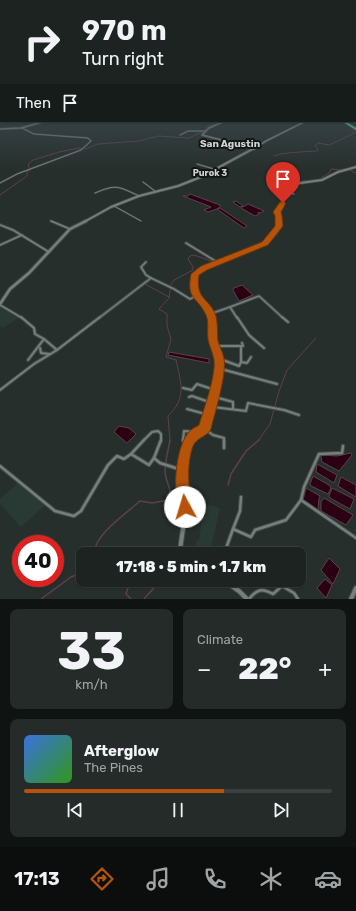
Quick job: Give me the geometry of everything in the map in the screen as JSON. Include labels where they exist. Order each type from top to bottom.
[{"type":"highway","points":[[345,122],[355,128]]},
{"type":"street","points":[[0,129],[21,128],[42,122]]},
{"type":"street","points":[[180,135],[188,132],[204,131],[223,122]]},
{"type":"street","points":[[57,350],[44,339],[35,334],[34,328],[21,317],[0,304],[10,290],[70,229],[114,206],[154,191],[178,186],[216,170],[240,155],[304,122]]},
{"type":"street","points":[[0,183],[18,174],[83,148],[90,143],[90,139],[34,134],[21,128]]},
{"type":"street","points":[[204,131],[203,136],[254,149]]},
{"type":"street","points":[[197,164],[216,170]]},
{"type":"street","points":[[280,191],[289,185],[322,180],[356,167]]},
{"type":"street","points":[[143,182],[154,191]]},
{"type":"street","points":[[95,193],[112,186],[127,190],[139,196]]},
{"type":"street","points":[[280,191],[294,194]]},
{"type":"street","points":[[181,547],[185,507],[182,470],[188,444],[194,435],[205,429],[214,396],[219,369],[219,359],[215,346],[210,314],[196,296],[194,283],[195,274],[199,270],[216,262],[261,246],[271,238],[279,226],[279,216],[277,212],[283,203],[280,191]]},
{"type":"street","points":[[114,206],[141,221]]},
{"type":"street","points":[[51,221],[70,229]]},
{"type":"street","points":[[0,225],[22,235],[49,252]]},
{"type":"street","points":[[0,245],[22,235]]},
{"type":"street","points":[[186,243],[216,262]]},
{"type":"street","points":[[146,262],[141,268],[146,275],[190,299],[196,296]]},
{"type":"street","points":[[0,390],[57,350],[151,278]]},
{"type":"street","points":[[210,314],[259,296],[288,322]]},
{"type":"street","points":[[230,307],[249,335],[264,348]]},
{"type":"street","points":[[28,360],[40,348],[44,339]]},
{"type":"street","points":[[219,359],[238,366],[240,365],[241,346],[243,346],[242,343]]},
{"type":"street","points":[[215,346],[241,346]]},
{"type":"street","points":[[40,348],[44,354],[51,354]]},
{"type":"street","points":[[241,362],[247,363],[251,357]]},
{"type":"street","points":[[219,369],[277,384]]},
{"type":"street","points":[[183,388],[192,390],[197,384],[215,390]]},
{"type":"street","points":[[189,397],[192,396],[211,405],[233,409],[246,411],[248,403],[299,415]]},
{"type":"street","points":[[214,396],[233,402],[233,409]]},
{"type":"street","points":[[187,409],[209,415]]},
{"type":"street","points":[[205,429],[213,435],[224,438],[224,448]]},
{"type":"street","points":[[0,466],[55,511],[74,516],[81,511],[104,471],[116,456],[124,459],[131,454],[152,432],[158,431],[161,434],[161,442],[149,465],[131,454]]},
{"type":"street","points":[[188,444],[182,441],[184,431],[194,432],[196,434]]},
{"type":"street","points":[[233,530],[251,537],[255,530],[286,520],[301,500],[304,487],[319,454],[340,454],[342,453],[343,446]]},
{"type":"street","points":[[154,458],[165,465],[182,470]]},
{"type":"street","points":[[227,547],[240,511],[241,497]]},
{"type":"street","points":[[301,500],[356,538]]},
{"type":"street","points":[[233,587],[248,599],[257,591],[263,589],[273,594],[282,586],[294,593],[298,599]]},
{"type":"street","points":[[351,599],[356,588]]},
{"type":"shaded area","points":[[190,194],[220,205],[220,207],[208,212],[204,210],[211,207],[183,196],[188,196]]},
{"type":"shaded area","points":[[236,201],[243,206],[240,207],[233,202]]},
{"type":"shaded area","points":[[248,204],[264,211],[260,213],[258,212],[259,214],[255,216],[241,208]]},
{"type":"shaded area","points":[[220,208],[247,226],[244,228],[217,209]]},
{"type":"shaded area","points":[[242,285],[253,295],[239,301],[233,290],[234,288]]},
{"type":"shaded area","points":[[0,306],[20,317],[3,328],[0,326]]},
{"type":"shaded area","points":[[169,352],[209,359],[209,363],[168,355]]},
{"type":"shaded area","points":[[119,426],[129,428],[136,434],[127,443],[114,432]]},
{"type":"shaded area","points":[[351,453],[352,455],[339,471],[322,462],[322,455],[337,456]]},
{"type":"shaded area","points":[[317,464],[337,475],[334,483],[316,472]]},
{"type":"shaded area","points":[[313,476],[329,485],[331,488],[328,494],[311,486],[310,484]]},
{"type":"shaded area","points":[[341,477],[356,485],[356,497],[338,486]]},
{"type":"shaded area","points":[[18,483],[45,505],[21,527],[0,504],[0,499]]},
{"type":"shaded area","points":[[306,488],[320,496],[318,510],[303,500]]},
{"type":"shaded area","points":[[332,488],[354,499],[350,509],[330,498],[329,496]]},
{"type":"shaded area","points":[[324,498],[353,515],[346,525],[321,511],[321,502]]},
{"type":"shaded area","points":[[204,503],[220,508],[211,547],[195,547],[197,540],[199,540]]},
{"type":"shaded area","points":[[329,558],[340,569],[333,584],[321,570]]},
{"type":"shaded area","points":[[325,579],[332,585],[326,598],[317,588]]},
{"type":"waterway","points":[[0,195],[27,176],[27,172],[30,170],[28,164],[33,160],[59,152],[79,148],[85,149],[98,144],[139,141],[158,136],[189,138],[204,131],[208,126],[216,124]]},
{"type":"waterway","points":[[274,156],[289,153],[317,151],[318,149],[315,146],[318,143],[329,145],[355,133],[352,128]]},
{"type":"waterway","points":[[318,180],[329,173],[331,169],[343,170]]},
{"type":"waterway","points":[[350,170],[356,173]]},
{"type":"waterway","points":[[295,183],[294,182],[315,180]]},
{"type":"waterway","points":[[279,190],[290,185]]},
{"type":"waterway","points":[[269,237],[276,225],[275,211],[281,205]]},
{"type":"waterway","points":[[230,256],[258,245]]},
{"type":"waterway","points":[[170,440],[168,416],[178,403],[181,383],[176,360],[166,357],[171,339],[167,326],[167,314],[159,309],[169,298],[171,284],[174,280],[193,270],[193,267],[188,259],[190,256],[194,255],[214,262]]},
{"type":"waterway","points":[[145,284],[169,297]]},
{"type":"waterway","points":[[258,441],[270,424],[279,391],[287,370],[316,338]]},
{"type":"waterway","points":[[95,547],[104,533],[119,518],[140,501],[152,503],[169,500],[170,491],[165,472],[170,440]]},
{"type":"waterway","points":[[228,485],[231,474],[246,451],[258,441]]},
{"type":"waterway","points":[[41,599],[76,575]]},
{"type":"waterway","points":[[127,587],[126,594],[131,599]]},
{"type":"waterway","points":[[144,599],[155,587]]},
{"type":"district","name":"San Agustin","points":[[230,144]]},
{"type":"district","name":"Purok 3","points":[[210,173]]},
{"type":"route","points":[[185,507],[182,482],[184,458],[188,443],[194,435],[205,429],[219,369],[219,359],[213,341],[212,321],[210,314],[196,296],[194,283],[195,274],[204,268],[242,252],[261,246],[265,243],[271,238],[279,226],[280,222],[277,212],[283,203]]}]
